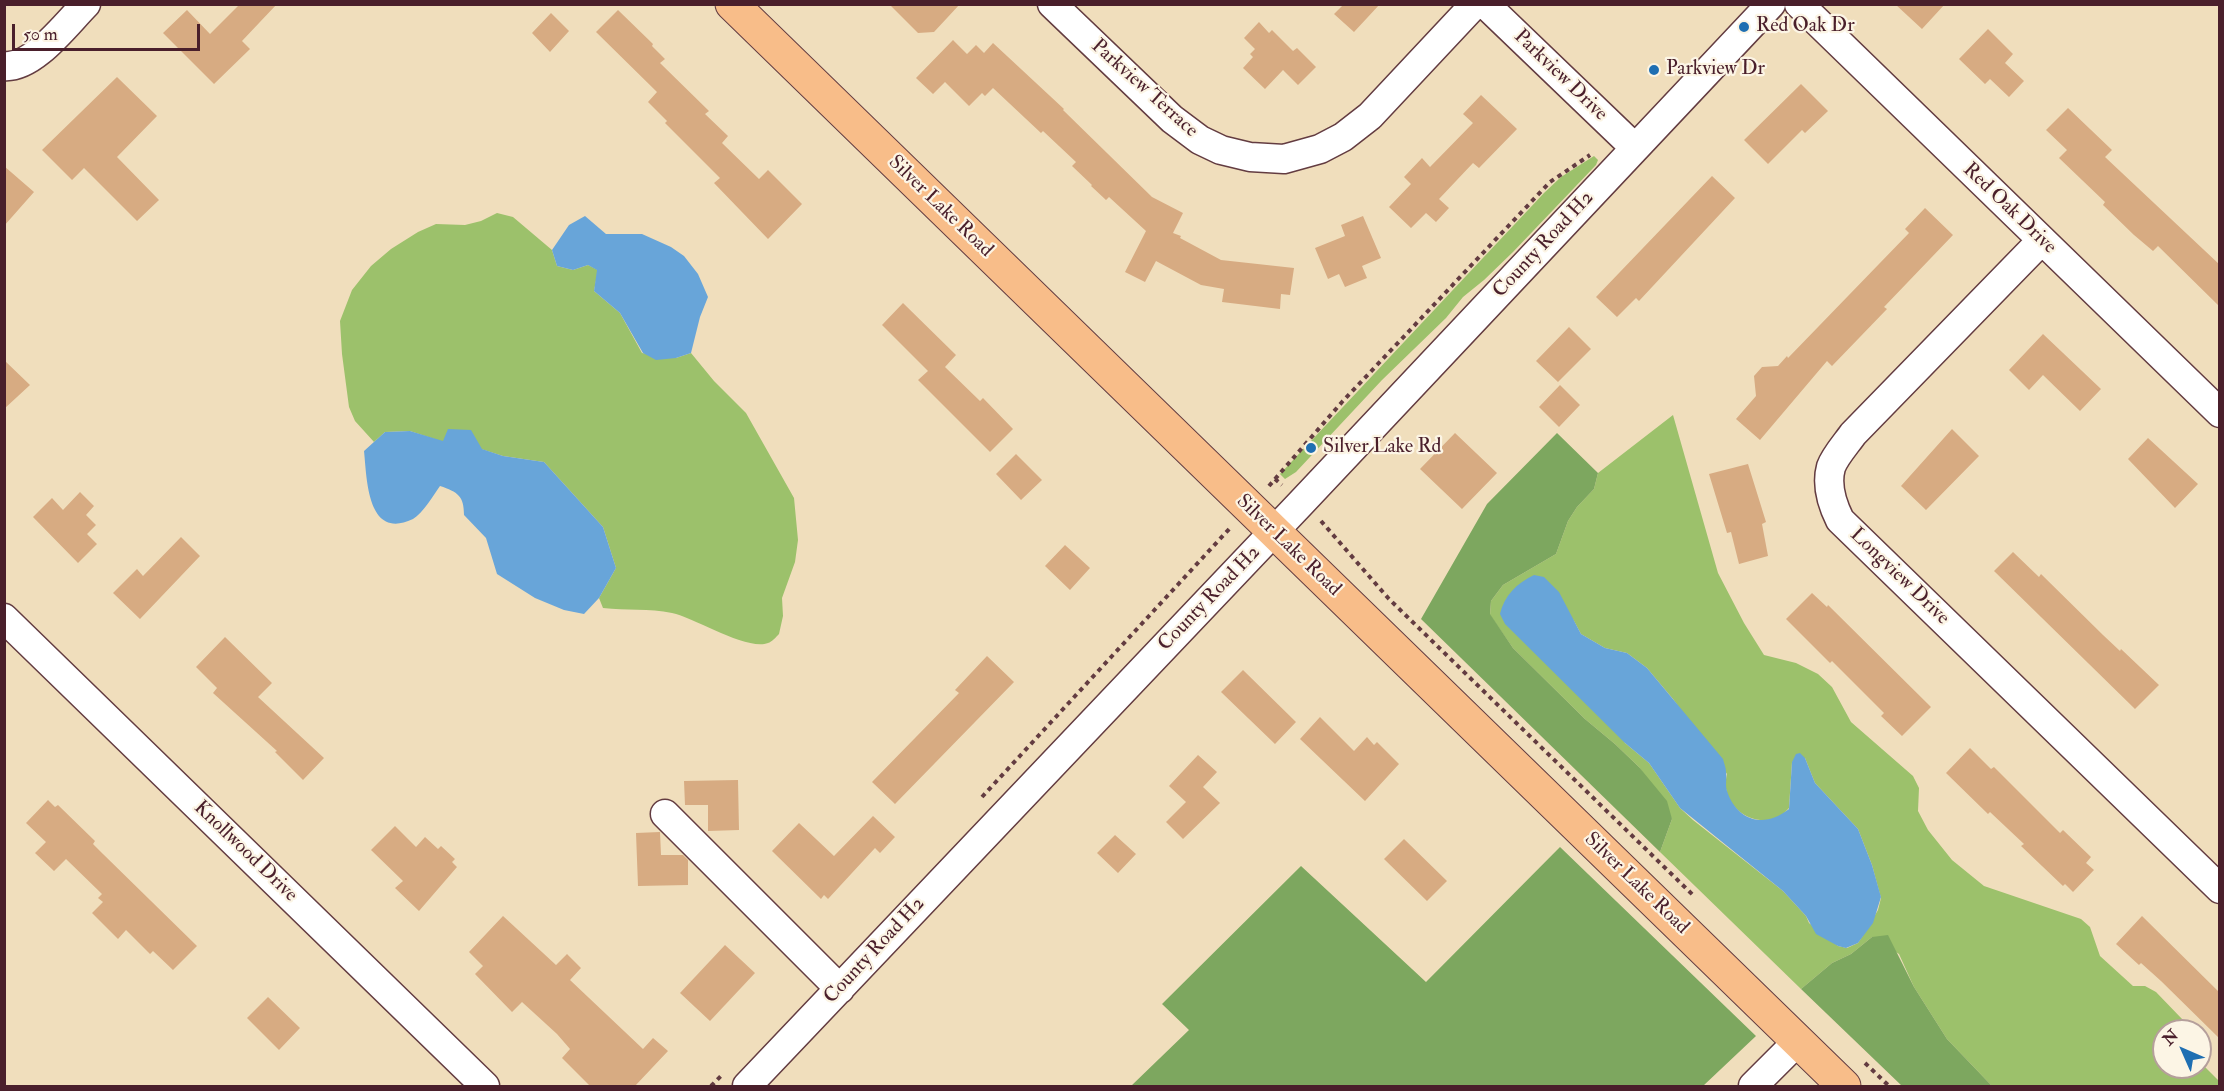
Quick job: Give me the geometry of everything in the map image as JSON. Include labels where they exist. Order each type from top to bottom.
[{"type":"main road","name":"Silver Lake Road","points":[[732,4],[1798,1041],[1854,1074]]},
{"type":"street","points":[[7,67],[26,62],[38,53],[86,4]]},
{"type":"street","name":"Parkview Terrace","points":[[1052,4],[1172,119],[1200,140],[1221,150],[1250,157],[1284,159],[1320,149],[1343,137],[1370,116],[1475,4]]},
{"type":"street","name":"Parkview Drive","points":[[1485,4],[1627,140]]},
{"type":"street","name":"County Road H2","points":[[737,1078],[840,989],[1301,503],[1627,140],[1771,4]]},
{"type":"street","name":"Red Oak Drive","points":[[1799,4],[2220,413]]},
{"type":"street","name":"Longview Drive","points":[[2042,240],[1853,434],[1831,467],[1832,504],[1840,520],[2220,889]]},
{"type":"street","name":"Knollwood Drive","points":[[4,618],[485,1086]]},
{"type":"street","points":[[665,814],[840,989]]},
{"type":"street","points":[[1753,1086],[1798,1041]]},
{"type":"path","points":[[974,805],[1249,507],[1342,402],[1550,182],[1596,151],[1627,140]]},
{"type":"path","points":[[1275,478],[1327,526],[1389,599],[1702,903]]},
{"type":"path","points":[[1854,1074],[1889,1086]]},
{"type":"path","points":[[711,1086],[737,1078]]},
{"type":"green space","points":[[1594,156],[1598,160],[1596,165],[1513,252],[1463,297],[1446,318],[1382,380],[1296,472],[1285,479],[1280,474],[1544,193],[1561,177]]},
{"type":"green space","points":[[497,213],[513,217],[552,250],[557,266],[573,270],[588,265],[598,270],[594,291],[620,313],[642,353],[676,358],[691,353],[714,381],[746,413],[794,498],[798,540],[795,562],[782,598],[783,616],[779,634],[771,642],[759,644],[747,642],[672,613],[603,608],[599,598],[616,568],[603,527],[544,462],[503,456],[481,449],[443,442],[410,431],[385,432],[374,442],[355,421],[349,407],[340,321],[352,290],[371,266],[391,249],[418,232],[436,224],[465,225],[481,221]]},
{"type":"green space","points":[[1673,415],[1718,573],[1764,655],[1796,663],[1818,674],[1832,687],[1851,722],[1913,776],[1919,788],[1918,811],[1928,830],[1952,860],[1984,886],[2081,919],[2090,927],[2100,956],[2133,986],[2145,986],[2156,992],[2182,1019],[2152,1019],[2152,1079],[2212,1079],[2212,1074],[2219,1081],[2219,1086],[1992,1086],[1947,1039],[1914,987],[1899,954],[1872,937],[1851,954],[1832,963],[1801,989],[1660,852],[1672,819],[1639,767],[1585,719],[1513,648],[1490,615],[1491,601],[1503,585],[1556,554],[1568,521],[1577,507],[1594,489],[1598,473]],"holes":[[[1573,619],[1581,634],[1605,648],[1627,653],[1647,668],[1673,699],[1727,774],[1728,797],[1738,811],[1745,815],[1753,819],[1770,820],[1784,813],[1789,808],[1792,762],[1805,758],[1815,783],[1858,829],[1872,865],[1881,898],[1878,910],[1858,943],[1847,948],[1838,946],[1809,923],[1806,916],[1783,891],[1680,808],[1649,763],[1625,743]]]},
{"type":"green space","points":[[1557,433],[1598,473],[1594,489],[1577,507],[1568,521],[1556,554],[1503,585],[1491,601],[1490,614],[1513,648],[1585,719],[1639,767],[1667,801],[1672,819],[1660,852],[1421,619],[1487,504]]},
{"type":"green space","points":[[1560,847],[1756,1036],[1703,1086],[1131,1086],[1189,1030],[1162,1004],[1301,866],[1426,982]]},
{"type":"green space","points":[[1888,935],[1914,987],[1947,1039],[1992,1086],[1902,1086],[1801,989],[1832,963],[1851,954],[1872,937]]},
{"type":"water","points":[[585,216],[606,234],[642,234],[671,247],[684,256],[698,274],[708,297],[700,317],[691,353],[676,358],[656,360],[643,353],[620,313],[594,291],[597,270],[588,265],[573,270],[557,266],[552,250],[569,225]]},
{"type":"water","points":[[448,429],[471,430],[482,449],[503,456],[544,462],[603,527],[616,568],[599,598],[584,614],[564,610],[535,598],[497,574],[486,538],[464,515],[461,499],[451,490],[440,486],[424,509],[413,519],[398,524],[386,522],[378,515],[369,491],[364,451],[385,432],[410,431],[443,441]]},
{"type":"water","points":[[1534,575],[1544,577],[1559,592],[1581,634],[1605,648],[1627,653],[1647,668],[1723,759],[1727,791],[1737,809],[1744,815],[1752,819],[1770,819],[1789,809],[1792,762],[1796,754],[1800,753],[1805,758],[1815,783],[1858,829],[1872,865],[1881,897],[1873,923],[1858,943],[1846,948],[1816,934],[1806,916],[1783,891],[1680,808],[1649,763],[1625,743],[1505,624],[1500,614],[1505,601],[1517,586]]},
{"type":"building","points":[[240,4],[277,4],[242,41],[250,49],[214,84],[163,33],[187,10],[210,34]]},
{"type":"building","points":[[889,4],[960,4],[934,32],[918,33]]},
{"type":"building","points":[[1344,4],[1380,4],[1354,32],[1334,14]]},
{"type":"building","points":[[1895,4],[1945,4],[1922,29]]},
{"type":"building","points":[[618,10],[665,59],[660,63],[709,111],[705,114],[728,136],[722,143],[759,179],[768,170],[802,204],[768,239],[714,183],[720,178],[665,123],[667,121],[648,102],[657,92],[596,32]]},
{"type":"building","points":[[551,13],[569,31],[550,52],[532,33]]},
{"type":"building","points":[[1259,22],[1269,33],[1272,30],[1293,51],[1297,48],[1316,67],[1298,85],[1283,70],[1265,89],[1243,68],[1253,57],[1250,54],[1255,49],[1244,38]]},
{"type":"building","points":[[1988,29],[2013,54],[2005,63],[2024,81],[2009,97],[1990,79],[1985,84],[1959,59]]},
{"type":"building","points":[[953,40],[967,54],[976,45],[984,53],[993,43],[1064,109],[1152,197],[1183,213],[1173,233],[1181,236],[1180,238],[1221,260],[1294,268],[1290,295],[1281,294],[1280,309],[1222,302],[1224,289],[1201,285],[1156,261],[1145,282],[1125,272],[1146,231],[1109,197],[1106,200],[1091,186],[1072,166],[1076,162],[1043,131],[1041,133],[993,88],[985,96],[982,93],[969,106],[945,82],[933,94],[916,78]]},
{"type":"building","points":[[117,77],[157,116],[117,157],[159,200],[137,221],[84,168],[72,180],[42,150]]},
{"type":"building","points":[[1801,84],[1828,111],[1805,133],[1802,130],[1768,164],[1744,140]]},
{"type":"building","points":[[1481,95],[1517,129],[1479,168],[1473,163],[1439,199],[1449,208],[1436,222],[1426,213],[1411,228],[1389,207],[1411,184],[1404,177],[1422,158],[1430,167],[1473,123],[1463,114]]},
{"type":"building","points":[[2068,108],[2112,150],[2105,157],[2220,265],[2220,307],[2158,246],[2153,251],[2134,235],[2103,205],[2105,202],[2059,158],[2067,150],[2046,130]]},
{"type":"building","points":[[4,166],[34,192],[4,226]]},
{"type":"building","points":[[1712,176],[1735,198],[1639,301],[1636,298],[1617,317],[1596,297]]},
{"type":"building","points":[[1925,208],[1953,235],[1884,307],[1887,309],[1832,366],[1827,361],[1760,440],[1736,419],[1756,396],[1754,376],[1762,367],[1778,366],[1787,356],[1788,358],[1909,233],[1905,229]]},
{"type":"building","points":[[1363,216],[1381,258],[1362,266],[1367,278],[1345,287],[1339,274],[1328,279],[1315,248],[1345,236],[1341,225]]},
{"type":"building","points":[[903,303],[956,355],[945,367],[980,401],[983,398],[1013,429],[990,452],[918,380],[928,371],[882,325]]},
{"type":"building","points":[[1569,327],[1591,349],[1558,382],[1536,361]]},
{"type":"building","points":[[2043,334],[2101,389],[2080,411],[2043,375],[2029,390],[2009,370]]},
{"type":"building","points":[[4,360],[30,385],[4,409]]},
{"type":"building","points":[[1560,385],[1580,405],[1559,427],[1539,407]]},
{"type":"building","points":[[1952,429],[1979,456],[1926,510],[1901,486]]},
{"type":"building","points":[[1455,433],[1497,473],[1462,509],[1420,469]]},
{"type":"building","points":[[2148,438],[2198,484],[2175,508],[2128,459]]},
{"type":"building","points":[[1016,454],[1042,480],[1021,500],[996,474]]},
{"type":"building","points":[[1748,464],[1766,522],[1762,524],[1768,556],[1739,564],[1731,532],[1727,533],[1709,474]]},
{"type":"building","points":[[80,492],[94,506],[86,515],[96,525],[87,534],[97,544],[78,563],[33,517],[52,498],[63,510]]},
{"type":"building","points":[[181,537],[200,556],[140,619],[113,593],[137,569],[143,576]]},
{"type":"building","points":[[1065,545],[1090,568],[1070,590],[1045,566]]},
{"type":"building","points":[[2013,552],[2039,577],[2041,574],[2120,651],[2121,649],[2159,685],[2135,709],[1994,571]]},
{"type":"building","points":[[1812,593],[1827,607],[1828,605],[1931,707],[1902,736],[1881,716],[1884,713],[1786,619]]},
{"type":"building","points":[[225,637],[272,683],[258,697],[324,758],[303,780],[275,752],[277,751],[213,693],[217,688],[196,667]]},
{"type":"building","points":[[987,656],[1014,682],[895,804],[872,782],[959,693],[955,690]]},
{"type":"building","points":[[1243,670],[1296,722],[1275,744],[1221,692]]},
{"type":"building","points":[[1320,717],[1354,751],[1367,737],[1374,745],[1377,742],[1399,764],[1365,801],[1300,739]]},
{"type":"building","points":[[1970,748],[1991,769],[1994,767],[2060,833],[2063,830],[2091,857],[2086,863],[2094,870],[2073,892],[2065,884],[2063,886],[2021,846],[2024,844],[1990,812],[1988,814],[1946,773]]},
{"type":"building","points":[[1198,755],[1217,772],[1203,787],[1220,803],[1183,839],[1166,822],[1186,802],[1169,786]]},
{"type":"building","points":[[738,780],[739,830],[708,831],[708,805],[685,805],[684,781]]},
{"type":"building","points":[[48,800],[55,807],[58,805],[95,841],[93,844],[197,946],[173,970],[153,951],[150,954],[126,930],[118,939],[92,913],[103,902],[98,898],[102,894],[66,859],[54,871],[35,853],[46,842],[26,823]]},
{"type":"building","points":[[873,816],[895,837],[880,853],[875,848],[828,899],[824,895],[821,899],[772,851],[799,823],[834,856]]},
{"type":"building","points":[[395,826],[416,847],[425,837],[438,849],[441,846],[455,859],[452,862],[457,867],[419,911],[395,888],[403,881],[371,850]]},
{"type":"building","points":[[660,832],[661,855],[683,855],[688,860],[688,885],[638,886],[636,833]]},
{"type":"building","points":[[1115,835],[1136,854],[1118,873],[1097,853]]},
{"type":"building","points":[[1404,839],[1447,881],[1427,901],[1384,859]]},
{"type":"building","points":[[503,916],[556,965],[567,954],[581,968],[570,980],[643,1049],[653,1038],[668,1051],[635,1086],[590,1086],[562,1058],[570,1049],[557,1034],[522,1002],[512,1012],[475,974],[483,966],[469,952]]},
{"type":"building","points":[[2142,916],[2220,993],[2220,1039],[2212,1031],[2212,1019],[2200,1019],[2141,963],[2139,965],[2116,944]]},
{"type":"building","points":[[725,945],[755,973],[710,1021],[680,993]]},
{"type":"building","points":[[268,997],[300,1028],[279,1050],[247,1018]]},
{"type":"place","name":"Red Oak Dr","points":[[1744,27]]},
{"type":"place","name":"Parkview Dr","points":[[1654,70]]},
{"type":"place","name":"Silver Lake Rd","points":[[1311,448]]}]
